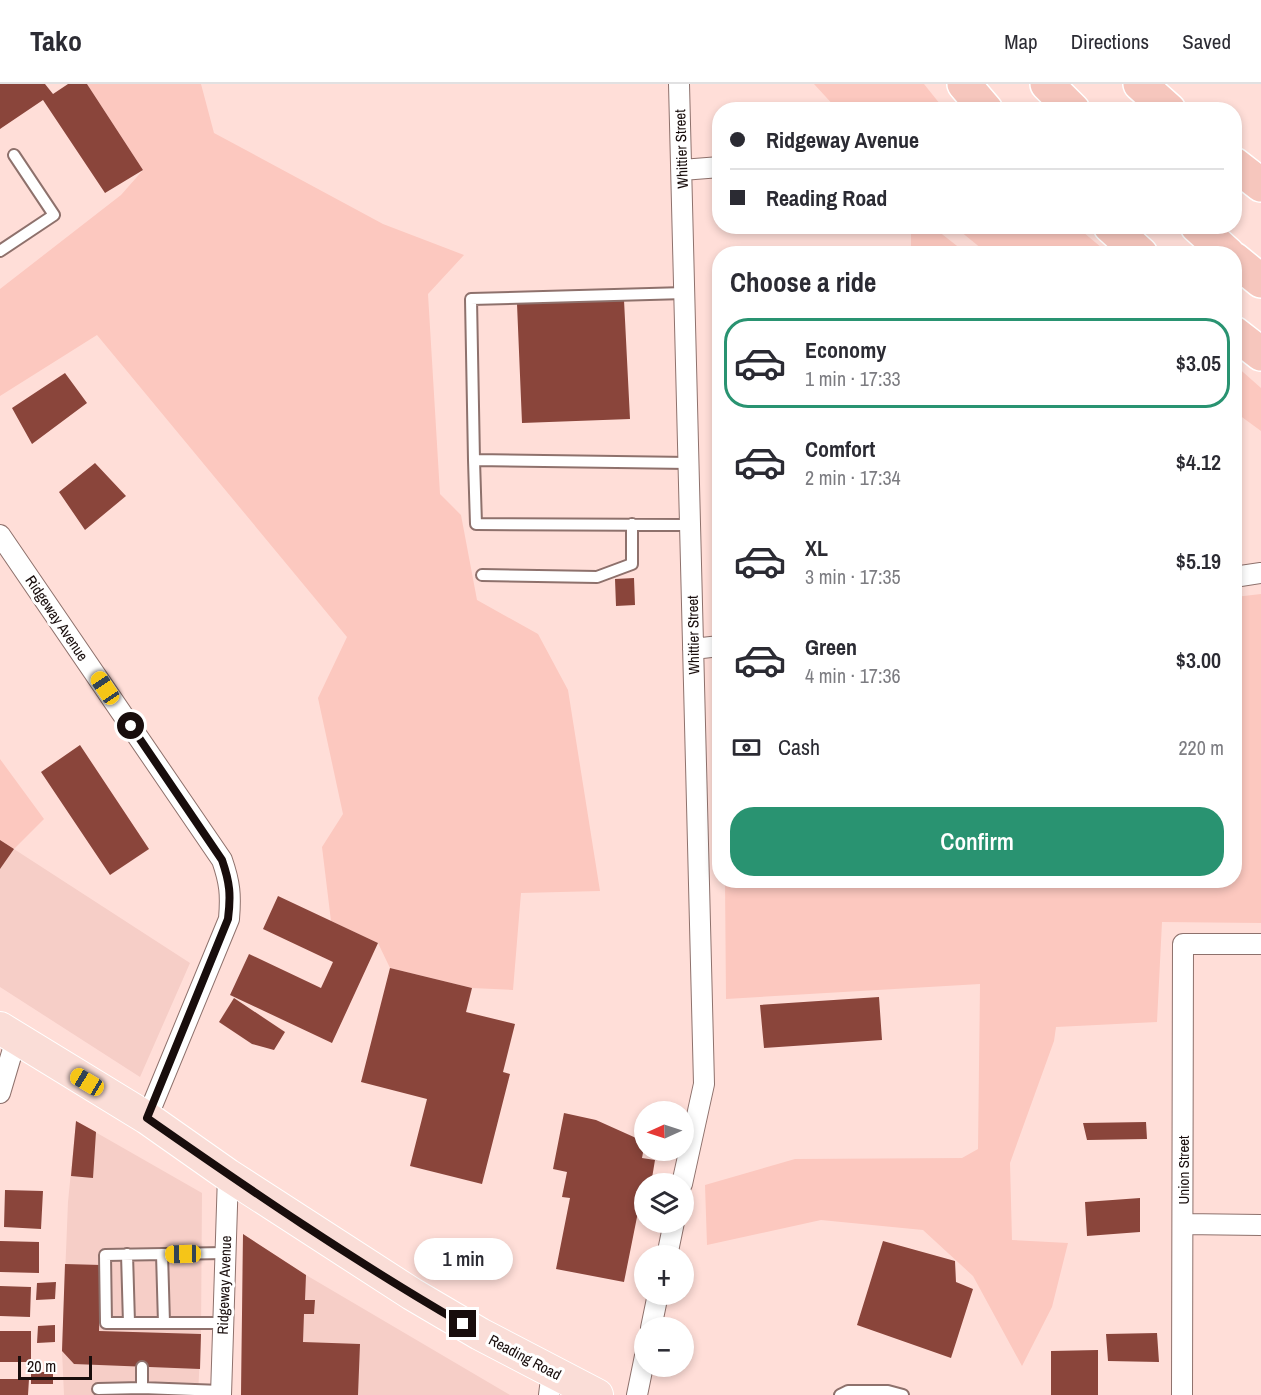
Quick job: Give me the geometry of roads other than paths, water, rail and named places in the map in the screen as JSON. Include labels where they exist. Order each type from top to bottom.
[{"type":"highway","points":[[964,84],[980,102]]},
{"type":"highway","points":[[1047,84],[1065,102]]},
{"type":"highway","points":[[1140,84],[1160,102]]},
{"type":"highway","points":[[1242,170],[1261,185]]},
{"type":"highway","points":[[1119,234],[1132,246]]},
{"type":"highway","points":[[1206,234],[1219,246]]},
{"type":"highway","points":[[1242,266],[1261,281]]},
{"type":"highway","points":[[1242,339],[1261,354]]},
{"type":"main road","name":"Reading Road","points":[[8,1034],[147,1118],[228,1175],[412,1294],[480,1334],[551,1383],[597,1395]]},
{"type":"street","name":"Whittier Street","points":[[679,84],[704,1084],[684,1173]]},
{"type":"street","points":[[682,170],[712,168]]},
{"type":"street","name":"Ridgeway Avenue","points":[[0,535],[222,860],[228,879],[231,899],[228,919],[147,1118]]},
{"type":"street","points":[[1242,576],[1261,573]]},
{"type":"street","points":[[693,649],[712,647]]},
{"type":"street","name":"Union Street","points":[[1182,1395],[1183,944],[1261,944]]},
{"type":"street","points":[[0,1093],[8,1034]]},
{"type":"street","name":"Ridgeway Avenue","points":[[221,1393],[228,1175]]},
{"type":"street","points":[[1183,1224],[1261,1225]]},
{"type":"street","points":[[637,1395],[641,1377]]},
{"type":"lane","points":[[0,251],[54,215],[14,155]]},
{"type":"lane","points":[[685,293],[471,299],[474,460],[476,524],[690,525]]},
{"type":"lane","points":[[474,460],[689,463]]},
{"type":"lane","points":[[482,575],[597,577],[632,564],[633,524]]},
{"type":"lane","points":[[223,1323],[164,1323],[143,1328],[129,1323],[106,1323],[105,1255],[225,1253]]},
{"type":"lane","points":[[127,1254],[129,1323]]},
{"type":"lane","points":[[162,1254],[164,1323]]},
{"type":"lane","points":[[142,1367],[142,1388]]},
{"type":"lane","points":[[98,1389],[142,1388],[221,1393]]},
{"type":"lane","points":[[840,1395],[848,1391],[888,1391],[903,1395]]}]
